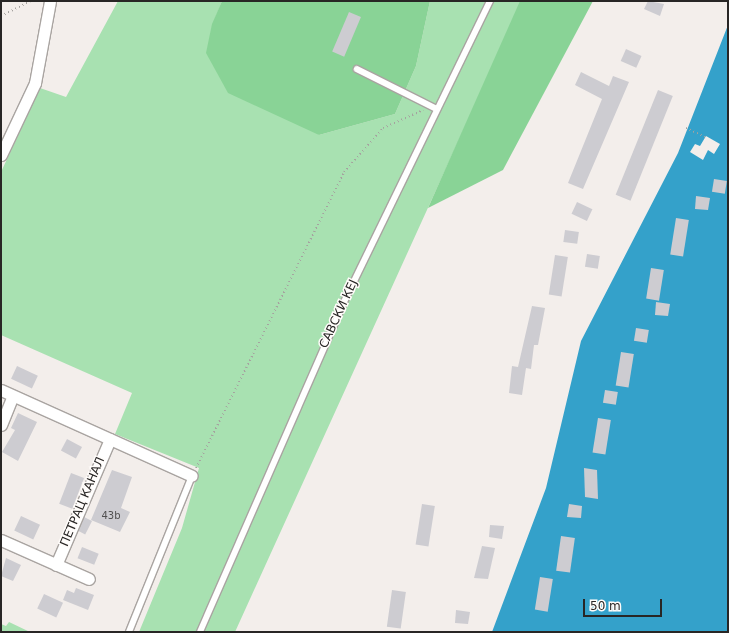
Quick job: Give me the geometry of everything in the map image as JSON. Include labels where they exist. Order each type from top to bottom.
[{"type":"street","points":[[1,155],[35,82],[50,1]]},
{"type":"street","points":[[1,390],[192,476]]},
{"type":"street","points":[[1,425],[13,396]]},
{"type":"street","name":"ПЕТРАЦ КАНАЛ","points":[[56,565],[110,439]]},
{"type":"street","points":[[1,540],[89,579]]},
{"type":"lane","name":"САВСКИ КЕЈ","points":[[200,632],[343,304],[434,108],[490,1]]},
{"type":"lane","points":[[357,69],[434,108]]},
{"type":"lane","points":[[129,632],[192,476]]},
{"type":"path","points":[[1,16],[30,1]]},
{"type":"path","points":[[192,476],[344,172],[383,128],[434,108]]},
{"type":"path","points":[[686,128],[705,137]]},
{"type":"green space","points":[[118,1],[222,1],[214,21],[319,135],[395,114],[416,66],[430,1],[522,1],[235,632],[139,632],[182,528],[199,468],[115,434],[132,393],[1,335],[1,172],[40,88],[66,97]]},
{"type":"green space","points":[[222,1],[430,1],[416,66],[395,114],[319,135],[228,93],[206,53],[212,24]]},
{"type":"green space","points":[[520,1],[593,1],[503,170],[428,208]]},
{"type":"green space","points":[[9,622],[30,632],[1,632],[1,624],[6,626]]},
{"type":"water","points":[[728,25],[728,632],[492,632],[546,488],[581,341],[678,153]]},
{"type":"pier","points":[[706,136],[720,144],[714,154],[708,150],[703,160],[690,152],[695,144],[700,146]]},
{"type":"building","points":[[648,1],[664,4],[660,16],[644,9]]},
{"type":"building","points":[[349,12],[361,17],[344,57],[332,52]]},
{"type":"building","points":[[626,49],[642,56],[636,68],[621,61]]},
{"type":"building","points":[[581,72],[609,86],[613,76],[629,82],[583,189],[568,183],[602,99],[575,85]]},
{"type":"building","points":[[658,90],[673,96],[631,201],[616,195]]},
{"type":"building","points":[[714,179],[727,181],[725,194],[712,192]]},
{"type":"building","points":[[696,196],[710,198],[708,210],[695,209]]},
{"type":"building","points":[[577,202],[592,209],[587,221],[572,214]]},
{"type":"building","points":[[676,218],[689,220],[683,257],[670,255]]},
{"type":"building","points":[[565,230],[579,232],[577,244],[563,242]]},
{"type":"building","points":[[587,254],[600,256],[598,269],[585,267]]},
{"type":"building","points":[[555,255],[568,257],[562,297],[549,295]]},
{"type":"building","points":[[651,268],[664,270],[659,301],[646,299]]},
{"type":"building","points":[[656,302],[670,304],[668,316],[655,315]]},
{"type":"building","points":[[532,306],[545,308],[538,345],[534,345],[531,369],[526,368],[522,395],[509,393],[512,366],[518,367]]},
{"type":"building","points":[[636,328],[649,330],[647,343],[634,341]]},
{"type":"building","points":[[621,352],[634,354],[629,388],[616,386]]},
{"type":"building","points":[[17,366],[38,376],[32,388],[11,379]]},
{"type":"building","points":[[605,390],[618,392],[616,405],[603,403]]},
{"type":"building","points":[[18,413],[37,422],[18,461],[2,452],[15,430],[11,428]]},
{"type":"building","points":[[598,418],[611,420],[605,455],[593,453]]},
{"type":"building","points":[[67,439],[82,447],[76,458],[61,450]]},
{"type":"building","points":[[584,468],[597,470],[598,499],[585,497]]},
{"type":"building","points":[[112,470],[132,477],[121,508],[130,512],[120,532],[91,520]]},
{"type":"building","points":[[71,473],[84,478],[72,509],[59,504]]},
{"type":"building","points":[[422,504],[435,506],[428,547],[416,544]]},
{"type":"building","points":[[569,504],[582,506],[581,518],[567,517]]},
{"type":"building","points":[[21,516],[40,525],[33,539],[14,531]]},
{"type":"building","points":[[84,517],[92,521],[85,534],[77,530]]},
{"type":"building","points":[[490,525],[504,526],[502,539],[489,537]]},
{"type":"building","points":[[561,536],[575,538],[570,573],[556,571]]},
{"type":"building","points":[[482,546],[495,548],[488,579],[474,578]]},
{"type":"building","points":[[82,547],[99,554],[94,565],[78,558]]},
{"type":"building","points":[[6,558],[21,565],[13,581],[1,576]]},
{"type":"building","points":[[540,577],[553,579],[548,612],[535,610]]},
{"type":"building","points":[[76,588],[94,595],[88,610],[63,600],[67,590],[74,593]]},
{"type":"building","points":[[392,590],[406,592],[401,629],[387,627]]},
{"type":"building","points":[[44,594],[63,603],[56,617],[37,609]]},
{"type":"building","points":[[456,610],[470,612],[468,624],[455,623]]}]
